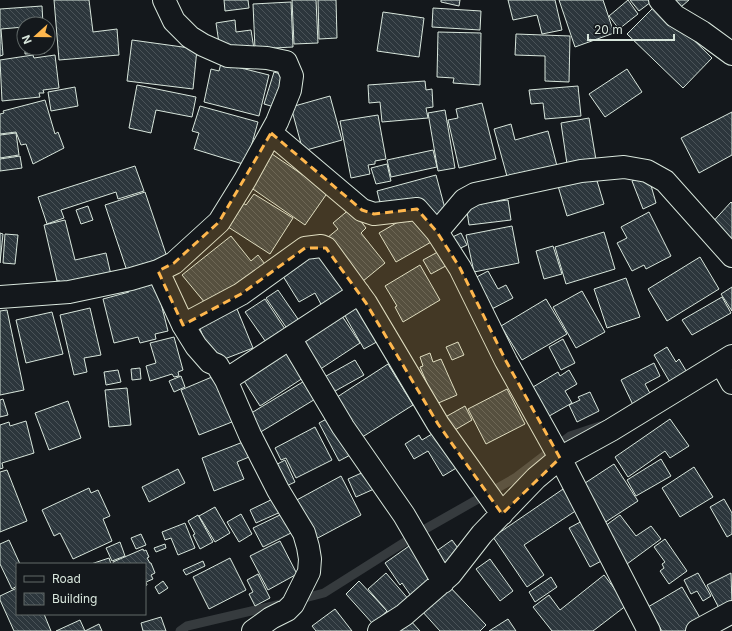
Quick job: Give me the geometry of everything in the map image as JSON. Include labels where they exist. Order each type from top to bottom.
[{"type":"street","points":[[0,297],[69,292],[130,279],[158,271],[174,263],[219,222],[246,180],[271,132],[290,90],[292,76],[286,62],[266,58],[228,56],[203,45],[190,36],[174,21],[164,0]]},
{"type":"street","points":[[660,0],[675,16],[702,32],[732,54]]},
{"type":"street","points":[[271,132],[362,210],[374,214],[417,209],[436,232],[460,268],[506,361],[560,458],[649,631]]},
{"type":"street","points":[[436,232],[464,200],[475,194],[581,171],[624,167],[647,171],[665,181],[732,256]]},
{"type":"street","points":[[183,325],[241,294],[298,252],[310,246],[321,246],[326,248],[359,293],[438,424],[502,514]]},
{"type":"street","points":[[158,271],[183,325],[196,346],[210,362],[217,365],[226,380],[250,435],[278,490],[304,533],[310,559],[309,572],[293,604],[287,610],[271,618],[254,631]]},
{"type":"street","points":[[226,380],[359,293]]},
{"type":"street","points":[[290,338],[343,427],[404,515],[443,582]]},
{"type":"street","points":[[379,631],[404,615],[443,582],[482,534],[536,478],[560,458],[611,430],[657,400],[727,359],[732,383]]},
{"type":"street","points":[[697,631],[732,612]]},
{"type":"highlighted area","points":[[271,133],[362,210],[374,214],[417,209],[437,232],[460,268],[506,361],[560,458],[502,514],[438,424],[366,303],[326,248],[305,248],[241,294],[183,325],[158,271],[174,263],[219,222]]},
{"type":"building","points":[[54,0],[89,0],[93,32],[117,29],[119,55],[59,60]]},
{"type":"building","points":[[224,0],[248,0],[249,8],[225,11]]},
{"type":"building","points":[[292,0],[316,0],[318,43],[294,44]]},
{"type":"building","points":[[318,0],[336,0],[337,38],[319,39]]},
{"type":"building","points":[[441,0],[460,0],[459,6],[441,2]]},
{"type":"building","points":[[508,0],[555,0],[562,30],[542,34],[537,15],[513,20]]},
{"type":"building","points":[[559,0],[603,0],[614,33],[575,47]]},
{"type":"building","points":[[628,0],[638,14],[619,29],[609,16]]},
{"type":"building","points":[[630,0],[650,0],[651,2],[639,11]]},
{"type":"building","points":[[663,0],[689,0],[674,13]]},
{"type":"building","points":[[291,2],[293,47],[255,49],[253,4]]},
{"type":"building","points":[[657,4],[712,58],[683,88],[627,34]]},
{"type":"building","points":[[42,6],[43,16],[16,16],[16,28],[1,29],[3,55],[0,56],[0,9]]},
{"type":"building","points":[[433,8],[481,11],[480,30],[432,27]]},
{"type":"building","points":[[383,12],[424,18],[419,57],[377,51]]},
{"type":"building","points":[[235,20],[236,32],[251,30],[254,49],[220,50],[216,23]]},
{"type":"building","points":[[438,32],[481,33],[480,85],[453,83],[454,78],[437,77]]},
{"type":"building","points":[[516,34],[570,36],[569,82],[545,81],[545,56],[515,55]]},
{"type":"building","points":[[132,40],[197,49],[193,89],[127,81]]},
{"type":"building","points":[[26,56],[33,56],[34,58],[55,56],[59,88],[43,90],[44,93],[39,93],[40,97],[2,101],[0,60]]},
{"type":"building","points":[[221,63],[269,75],[259,116],[204,102],[211,69],[219,71]]},
{"type":"building","points":[[627,69],[642,92],[605,117],[589,94]]},
{"type":"building","points":[[274,72],[291,77],[281,109],[264,104]]},
{"type":"building","points":[[425,81],[426,90],[432,89],[433,107],[426,108],[428,118],[382,122],[380,102],[369,103],[368,85]]},
{"type":"building","points":[[137,85],[196,97],[192,117],[156,110],[151,133],[129,128]]},
{"type":"building","points":[[578,86],[581,116],[545,119],[543,103],[531,104],[529,90]]},
{"type":"building","points":[[75,87],[78,106],[51,111],[48,92]]},
{"type":"building","points":[[330,96],[342,140],[303,151],[291,107]]},
{"type":"building","points":[[45,100],[55,134],[58,132],[64,148],[33,164],[26,144],[21,145],[16,132],[0,134],[0,114],[4,113],[3,111]]},
{"type":"building","points":[[482,103],[496,159],[459,168],[448,120],[458,118],[456,109]]},
{"type":"building","points":[[200,106],[258,122],[246,165],[194,149],[199,133],[192,131]]},
{"type":"building","points":[[445,110],[455,168],[438,171],[428,113]]},
{"type":"building","points":[[732,112],[732,155],[699,173],[681,138]]},
{"type":"building","points":[[378,115],[386,159],[375,161],[375,164],[368,165],[370,174],[351,178],[340,121]]},
{"type":"building","points":[[589,118],[596,160],[567,164],[561,123]]},
{"type":"building","points":[[511,124],[515,140],[548,131],[557,166],[508,180],[494,129]]},
{"type":"building","points":[[16,133],[19,155],[0,158],[0,135]]},
{"type":"building","points":[[433,150],[437,167],[391,177],[387,160]]},
{"type":"building","points":[[272,154],[328,192],[305,225],[250,187]]},
{"type":"building","points":[[20,156],[22,168],[0,171],[0,159]]},
{"type":"building","points":[[387,164],[391,181],[376,184],[371,168]]},
{"type":"building","points":[[135,166],[144,191],[118,199],[116,192],[61,210],[64,218],[47,224],[38,197]]},
{"type":"building","points":[[595,174],[604,204],[567,216],[558,186]]},
{"type":"building","points":[[436,175],[447,216],[432,219],[382,211],[377,191]]},
{"type":"building","points":[[648,175],[656,203],[643,209],[632,181]]},
{"type":"building","points":[[145,192],[167,257],[127,271],[105,205]]},
{"type":"building","points":[[254,194],[293,218],[270,254],[225,225],[240,201],[246,205]]},
{"type":"building","points":[[508,200],[511,220],[469,225],[466,205]]},
{"type":"building","points":[[731,202],[732,203],[732,247],[709,226]]},
{"type":"building","points":[[88,206],[93,220],[81,224],[76,210]]},
{"type":"building","points":[[351,208],[366,228],[361,233],[385,263],[357,286],[322,242],[338,229],[333,223]]},
{"type":"building","points":[[417,211],[433,241],[396,262],[379,233]]},
{"type":"building","points":[[649,212],[671,256],[646,269],[644,265],[632,271],[617,243],[627,238],[621,227]]},
{"type":"building","points":[[65,220],[75,260],[106,253],[111,275],[62,287],[60,281],[57,281],[44,225]]},
{"type":"building","points":[[512,226],[519,263],[474,272],[466,235]]},
{"type":"building","points":[[604,232],[615,269],[566,284],[555,247]]},
{"type":"building","points":[[0,233],[3,234],[0,263]]},
{"type":"building","points":[[461,233],[467,245],[452,252],[446,240]]},
{"type":"building","points":[[5,234],[18,235],[15,264],[3,263]]},
{"type":"building","points":[[231,236],[251,261],[258,255],[268,268],[210,309],[182,275]]},
{"type":"building","points":[[553,246],[562,274],[544,279],[536,251]]},
{"type":"building","points":[[324,248],[351,292],[323,308],[315,293],[299,302],[281,273]]},
{"type":"building","points":[[445,248],[453,262],[431,274],[423,260]]},
{"type":"building","points":[[700,257],[719,289],[667,321],[648,289]]},
{"type":"building","points":[[420,265],[440,300],[403,322],[395,307],[397,306],[385,286]]},
{"type":"building","points":[[488,271],[498,289],[506,285],[513,298],[488,311],[471,280]]},
{"type":"building","points":[[626,278],[640,317],[607,328],[594,289]]},
{"type":"building","points":[[155,280],[168,331],[155,334],[156,339],[140,343],[138,337],[114,343],[103,299],[129,292],[128,287]]},
{"type":"building","points":[[732,287],[732,311],[721,294]]},
{"type":"building","points":[[278,290],[300,322],[288,330],[266,298]]},
{"type":"building","points":[[582,291],[605,332],[576,348],[553,307]]},
{"type":"building","points":[[722,297],[731,313],[692,335],[682,320]]},
{"type":"building","points":[[265,299],[287,332],[268,345],[245,312]]},
{"type":"building","points":[[358,299],[382,339],[364,349],[341,309]]},
{"type":"building","points":[[546,299],[567,334],[522,360],[501,326]]},
{"type":"building","points":[[235,304],[253,348],[214,363],[196,319]]},
{"type":"building","points":[[90,308],[101,355],[84,358],[87,372],[74,375],[60,315]]},
{"type":"building","points":[[7,310],[24,390],[0,395],[0,311]]},
{"type":"building","points":[[338,310],[360,343],[319,370],[297,337]]},
{"type":"building","points":[[52,312],[63,354],[26,363],[16,320]]},
{"type":"building","points":[[174,337],[183,370],[178,372],[179,376],[174,377],[172,374],[150,381],[146,366],[156,363],[150,343]]},
{"type":"building","points":[[563,339],[575,363],[561,370],[549,347]]},
{"type":"building","points":[[458,342],[464,355],[452,360],[446,347]]},
{"type":"building","points":[[667,347],[676,362],[679,359],[688,374],[671,384],[654,355]]},
{"type":"building","points":[[283,348],[303,378],[260,406],[241,376]]},
{"type":"building","points":[[430,353],[433,362],[441,359],[457,395],[436,404],[420,367],[423,366],[420,357]]},
{"type":"building","points":[[355,360],[364,375],[328,395],[319,380]]},
{"type":"building","points":[[654,363],[660,376],[645,384],[652,397],[634,407],[621,380]]},
{"type":"building","points":[[388,364],[413,405],[356,441],[331,401]]},
{"type":"building","points":[[140,368],[141,379],[132,380],[131,369]]},
{"type":"building","points":[[118,370],[121,382],[106,385],[104,372]]},
{"type":"building","points":[[569,370],[577,384],[565,391],[572,403],[544,419],[528,390],[558,372],[560,376]]},
{"type":"building","points":[[219,374],[237,420],[199,435],[181,390]]},
{"type":"building","points":[[181,376],[185,387],[174,392],[169,381]]},
{"type":"building","points":[[311,377],[322,395],[254,436],[243,418]]},
{"type":"building","points":[[127,388],[131,425],[109,427],[105,390]]},
{"type":"building","points":[[507,389],[525,424],[486,444],[468,409]]},
{"type":"building","points":[[590,392],[599,411],[577,422],[569,405],[580,400],[578,397]]},
{"type":"building","points":[[3,399],[8,415],[0,417],[0,400]]},
{"type":"building","points":[[68,401],[81,438],[49,450],[35,413]]},
{"type":"building","points":[[465,406],[472,420],[448,434],[440,420]]},
{"type":"building","points":[[334,415],[354,453],[339,461],[319,423]]},
{"type":"building","points":[[670,419],[689,446],[670,458],[665,451],[628,477],[615,457]]},
{"type":"building","points":[[26,421],[34,453],[2,463],[3,468],[0,469],[0,425],[9,422],[10,426]]},
{"type":"building","points":[[315,427],[332,460],[296,478],[286,458],[281,460],[275,448]]},
{"type":"building","points":[[437,431],[458,467],[443,476],[428,451],[414,459],[405,444],[419,435],[422,440]]},
{"type":"building","points":[[243,442],[249,457],[237,462],[244,479],[214,491],[202,458]]},
{"type":"building","points":[[661,459],[671,476],[636,496],[627,480]]},
{"type":"building","points":[[285,460],[295,482],[280,489],[270,468]]},
{"type":"building","points":[[614,464],[638,501],[601,525],[582,485]]},
{"type":"building","points":[[694,467],[713,497],[680,517],[662,488]]},
{"type":"building","points":[[178,469],[185,483],[149,502],[142,487]]},
{"type":"building","points":[[7,470],[27,521],[0,532],[0,472]]},
{"type":"building","points":[[366,471],[374,489],[356,497],[348,479]]},
{"type":"building","points":[[341,476],[361,515],[314,540],[293,502]]},
{"type":"building","points":[[566,487],[580,508],[524,545],[544,575],[527,587],[493,537]]},
{"type":"building","points":[[89,488],[91,493],[98,490],[110,516],[103,519],[112,541],[73,559],[60,533],[54,536],[42,510]]},
{"type":"building","points":[[279,496],[285,510],[256,523],[250,510]]},
{"type":"building","points":[[724,499],[732,513],[732,534],[727,537],[710,507]]},
{"type":"building","points":[[215,507],[230,533],[215,542],[199,516]]},
{"type":"building","points":[[241,514],[252,534],[239,542],[227,522]]},
{"type":"building","points":[[282,514],[291,533],[263,547],[253,528]]},
{"type":"building","points":[[198,515],[213,542],[200,549],[193,535],[195,534],[188,521]]},
{"type":"building","points":[[620,515],[636,536],[651,526],[661,539],[627,564],[601,529]]},
{"type":"building","points":[[586,519],[607,558],[590,567],[569,528]]},
{"type":"building","points":[[185,523],[195,548],[178,555],[171,538],[165,540],[162,532]]},
{"type":"building","points":[[141,534],[146,545],[136,549],[131,538]]},
{"type":"building","points":[[665,539],[687,571],[669,584],[660,571],[664,568],[662,564],[665,562],[654,547]]},
{"type":"building","points":[[9,540],[20,563],[16,563],[16,587],[12,589],[0,564],[0,544]]},
{"type":"building","points":[[452,540],[463,555],[439,572],[428,557]]},
{"type":"building","points":[[280,541],[297,574],[268,590],[250,556]]},
{"type":"building","points":[[120,542],[125,556],[112,561],[106,548]]},
{"type":"building","points":[[165,544],[166,548],[156,552],[154,548]]},
{"type":"building","points":[[412,544],[436,578],[411,596],[402,583],[400,585],[385,563]]},
{"type":"building","points":[[143,549],[144,551],[146,550],[149,557],[147,558],[155,573],[151,575],[153,579],[146,582],[146,563],[113,562]]},
{"type":"building","points":[[109,558],[111,563],[94,563]]},
{"type":"building","points":[[230,558],[246,590],[209,609],[193,577]]},
{"type":"building","points":[[490,559],[513,591],[500,601],[476,569]]},
{"type":"building","points":[[203,561],[205,566],[186,575],[183,570]]},
{"type":"building","points":[[386,573],[410,601],[392,617],[368,589]]},
{"type":"building","points":[[698,573],[711,596],[703,601],[697,591],[691,594],[684,580]]},
{"type":"building","points":[[731,573],[732,606],[721,612],[707,585]]},
{"type":"building","points":[[258,574],[270,598],[255,606],[249,594],[253,592],[247,580]]},
{"type":"building","points":[[604,575],[627,605],[593,631],[552,631],[533,607],[549,595],[560,610]]},
{"type":"building","points":[[551,577],[557,587],[535,602],[529,592]]},
{"type":"building","points":[[163,581],[168,588],[159,594],[155,587]]},
{"type":"building","points":[[359,581],[387,611],[373,624],[346,594]]},
{"type":"building","points":[[448,585],[486,625],[480,631],[440,631],[421,610]]},
{"type":"building","points":[[682,587],[702,621],[686,631],[662,631],[648,607]]},
{"type":"building","points":[[16,588],[16,615],[44,615],[51,631],[14,631],[0,600],[0,596]]},
{"type":"building","points":[[335,609],[352,631],[316,631],[312,626]]},
{"type":"building","points":[[161,617],[166,631],[143,631],[141,623]]},
{"type":"building","points":[[408,618],[420,631],[394,631]]},
{"type":"building","points":[[508,619],[516,631],[489,631]]},
{"type":"building","points":[[80,620],[85,631],[56,631]]},
{"type":"building","points":[[99,624],[102,631],[85,631]]},
{"type":"waterway","points":[[297,600],[324,593],[427,528],[515,478],[570,436],[600,426]]},
{"type":"waterway","points":[[180,631],[187,626],[281,604]]}]
